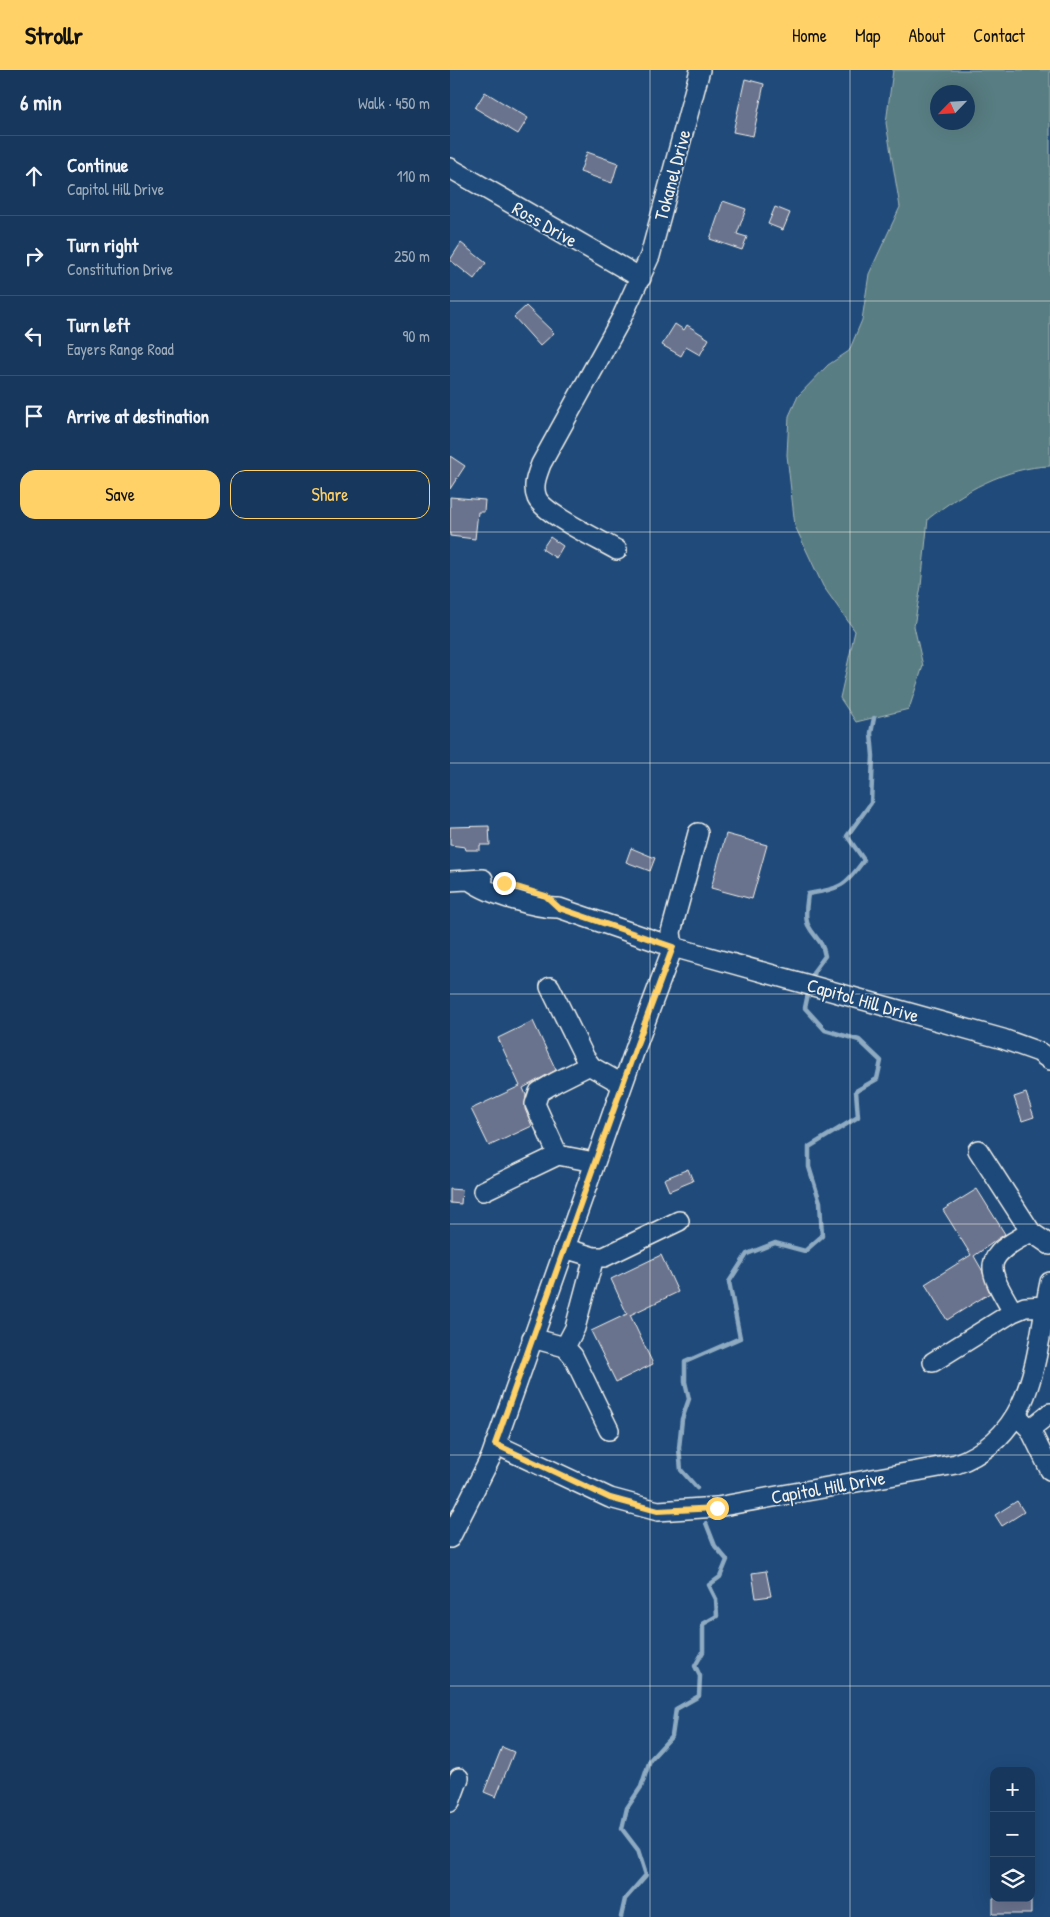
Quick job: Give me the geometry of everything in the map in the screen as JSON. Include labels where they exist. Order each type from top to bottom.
[{"type":"street","name":"Tokanel Drive","points":[[617,550],[550,512],[537,498],[535,480],[541,464],[585,388],[641,278],[650,256],[700,70]]},
{"type":"street","name":"Ross Drive","points":[[450,168],[641,278]]},
{"type":"street","points":[[450,1538],[471,1499],[495,1444],[594,1162],[673,947],[671,932],[698,833]]},
{"type":"street","name":"Capitol Hill Drive","points":[[450,881],[471,882],[483,879],[522,888],[546,896],[559,908],[673,947],[1003,1039],[1039,1052],[1050,1060]]},
{"type":"street","points":[[550,987],[584,1058],[590,1065],[622,1084]]},
{"type":"street","points":[[558,1155],[535,1104],[539,1092],[590,1065]]},
{"type":"street","points":[[978,1150],[1031,1232],[1050,1246]]},
{"type":"street","points":[[483,1191],[558,1155],[594,1162]]},
{"type":"street","points":[[564,1248],[594,1257],[604,1257],[679,1221]]},
{"type":"street","points":[[1013,1312],[994,1276],[995,1255],[1004,1246],[1031,1232]]},
{"type":"street","points":[[565,1347],[575,1328],[594,1257]]},
{"type":"street","name":"Capitol Hill Drive","points":[[495,1444],[610,1498],[658,1511],[717,1508],[956,1464],[987,1449],[1000,1438],[1016,1415],[1035,1366],[1050,1282]]},
{"type":"street","points":[[933,1362],[1013,1312],[1025,1307],[1046,1306]]},
{"type":"street","points":[[532,1338],[565,1347],[573,1356],[609,1430]]},
{"type":"street","points":[[1030,1429],[1050,1413]]},
{"type":"street","points":[[1016,1415],[1030,1429],[1050,1470]]},
{"type":"street","points":[[450,1802],[459,1778]]},
{"type":"green space","points":[[893,70],[1050,70],[1050,466],[1034,467],[1001,476],[955,499],[928,519],[921,586],[914,626],[923,666],[909,709],[856,722],[840,698],[855,631],[823,586],[795,526],[787,455],[789,416],[798,396],[828,365],[849,351],[862,320],[869,274],[900,207],[886,123]]},
{"type":"building","points":[[745,79],[764,84],[753,136],[733,132]]},
{"type":"building","points":[[485,92],[528,118],[518,134],[475,108]]},
{"type":"building","points":[[587,152],[618,163],[612,183],[580,172]]},
{"type":"building","points":[[723,201],[746,209],[737,234],[747,237],[742,250],[710,239]]},
{"type":"building","points":[[775,207],[790,213],[783,230],[768,224]]},
{"type":"building","points":[[461,243],[486,263],[474,279],[450,260]]},
{"type":"building","points":[[526,306],[554,333],[540,346],[514,317]]},
{"type":"building","points":[[675,324],[684,330],[687,325],[709,339],[700,355],[686,347],[681,356],[662,345]]},
{"type":"building","points":[[450,456],[465,466],[450,489]]},
{"type":"building","points":[[450,497],[485,500],[484,512],[478,512],[475,539],[450,536]]},
{"type":"building","points":[[550,537],[563,546],[556,558],[542,549]]},
{"type":"building","points":[[489,826],[490,845],[480,845],[480,850],[466,850],[465,847],[450,845],[450,827]]},
{"type":"building","points":[[726,834],[767,845],[752,899],[711,888]]},
{"type":"building","points":[[631,848],[655,858],[650,871],[626,862]]},
{"type":"building","points":[[533,1021],[556,1070],[523,1088],[526,1095],[525,1109],[532,1126],[489,1146],[471,1109],[520,1086],[498,1038]]},
{"type":"building","points":[[1026,1093],[1034,1117],[1022,1121],[1014,1097]]},
{"type":"building","points":[[688,1169],[693,1181],[669,1191],[664,1179]]},
{"type":"building","points":[[450,1189],[462,1190],[461,1204],[450,1203]]},
{"type":"building","points":[[977,1189],[1005,1234],[974,1256],[982,1270],[990,1293],[947,1320],[925,1284],[971,1255],[943,1210]]},
{"type":"building","points":[[661,1255],[678,1292],[630,1315],[653,1364],[616,1382],[591,1331],[627,1314],[611,1279]]},
{"type":"building","points":[[1017,1501],[1024,1512],[1002,1526],[995,1515]]},
{"type":"building","points":[[766,1571],[771,1596],[756,1598],[752,1573]]},
{"type":"building","points":[[502,1747],[514,1752],[496,1797],[484,1792]]},
{"type":"building","points":[[993,1902],[1031,1902],[1031,1914],[993,1914]]},
{"type":"waterway","points":[[811,981],[814,971],[825,956],[822,946],[808,925],[806,918],[808,894],[841,885],[852,876],[864,860],[847,836],[871,803],[873,756],[871,733],[874,718]]},
{"type":"waterway","points":[[697,1488],[681,1470],[679,1448],[682,1419],[689,1399],[685,1382],[685,1362],[740,1338],[729,1282],[747,1254],[775,1243],[805,1251],[822,1236],[820,1202],[809,1167],[809,1147],[858,1117],[856,1091],[877,1079],[881,1061],[859,1040],[825,1030],[805,1008],[809,989]]},
{"type":"waterway","points":[[621,1917],[625,1899],[646,1875],[638,1850],[622,1829],[627,1808],[641,1787],[650,1760],[672,1736],[676,1709],[699,1696],[700,1676],[695,1666],[703,1652],[703,1624],[717,1616],[716,1599],[709,1585],[720,1577],[727,1560],[715,1546],[706,1523]]},
{"type":"route","points":[[504,883],[546,896],[559,908],[673,947],[495,1444],[610,1498],[658,1511],[717,1508]]}]
